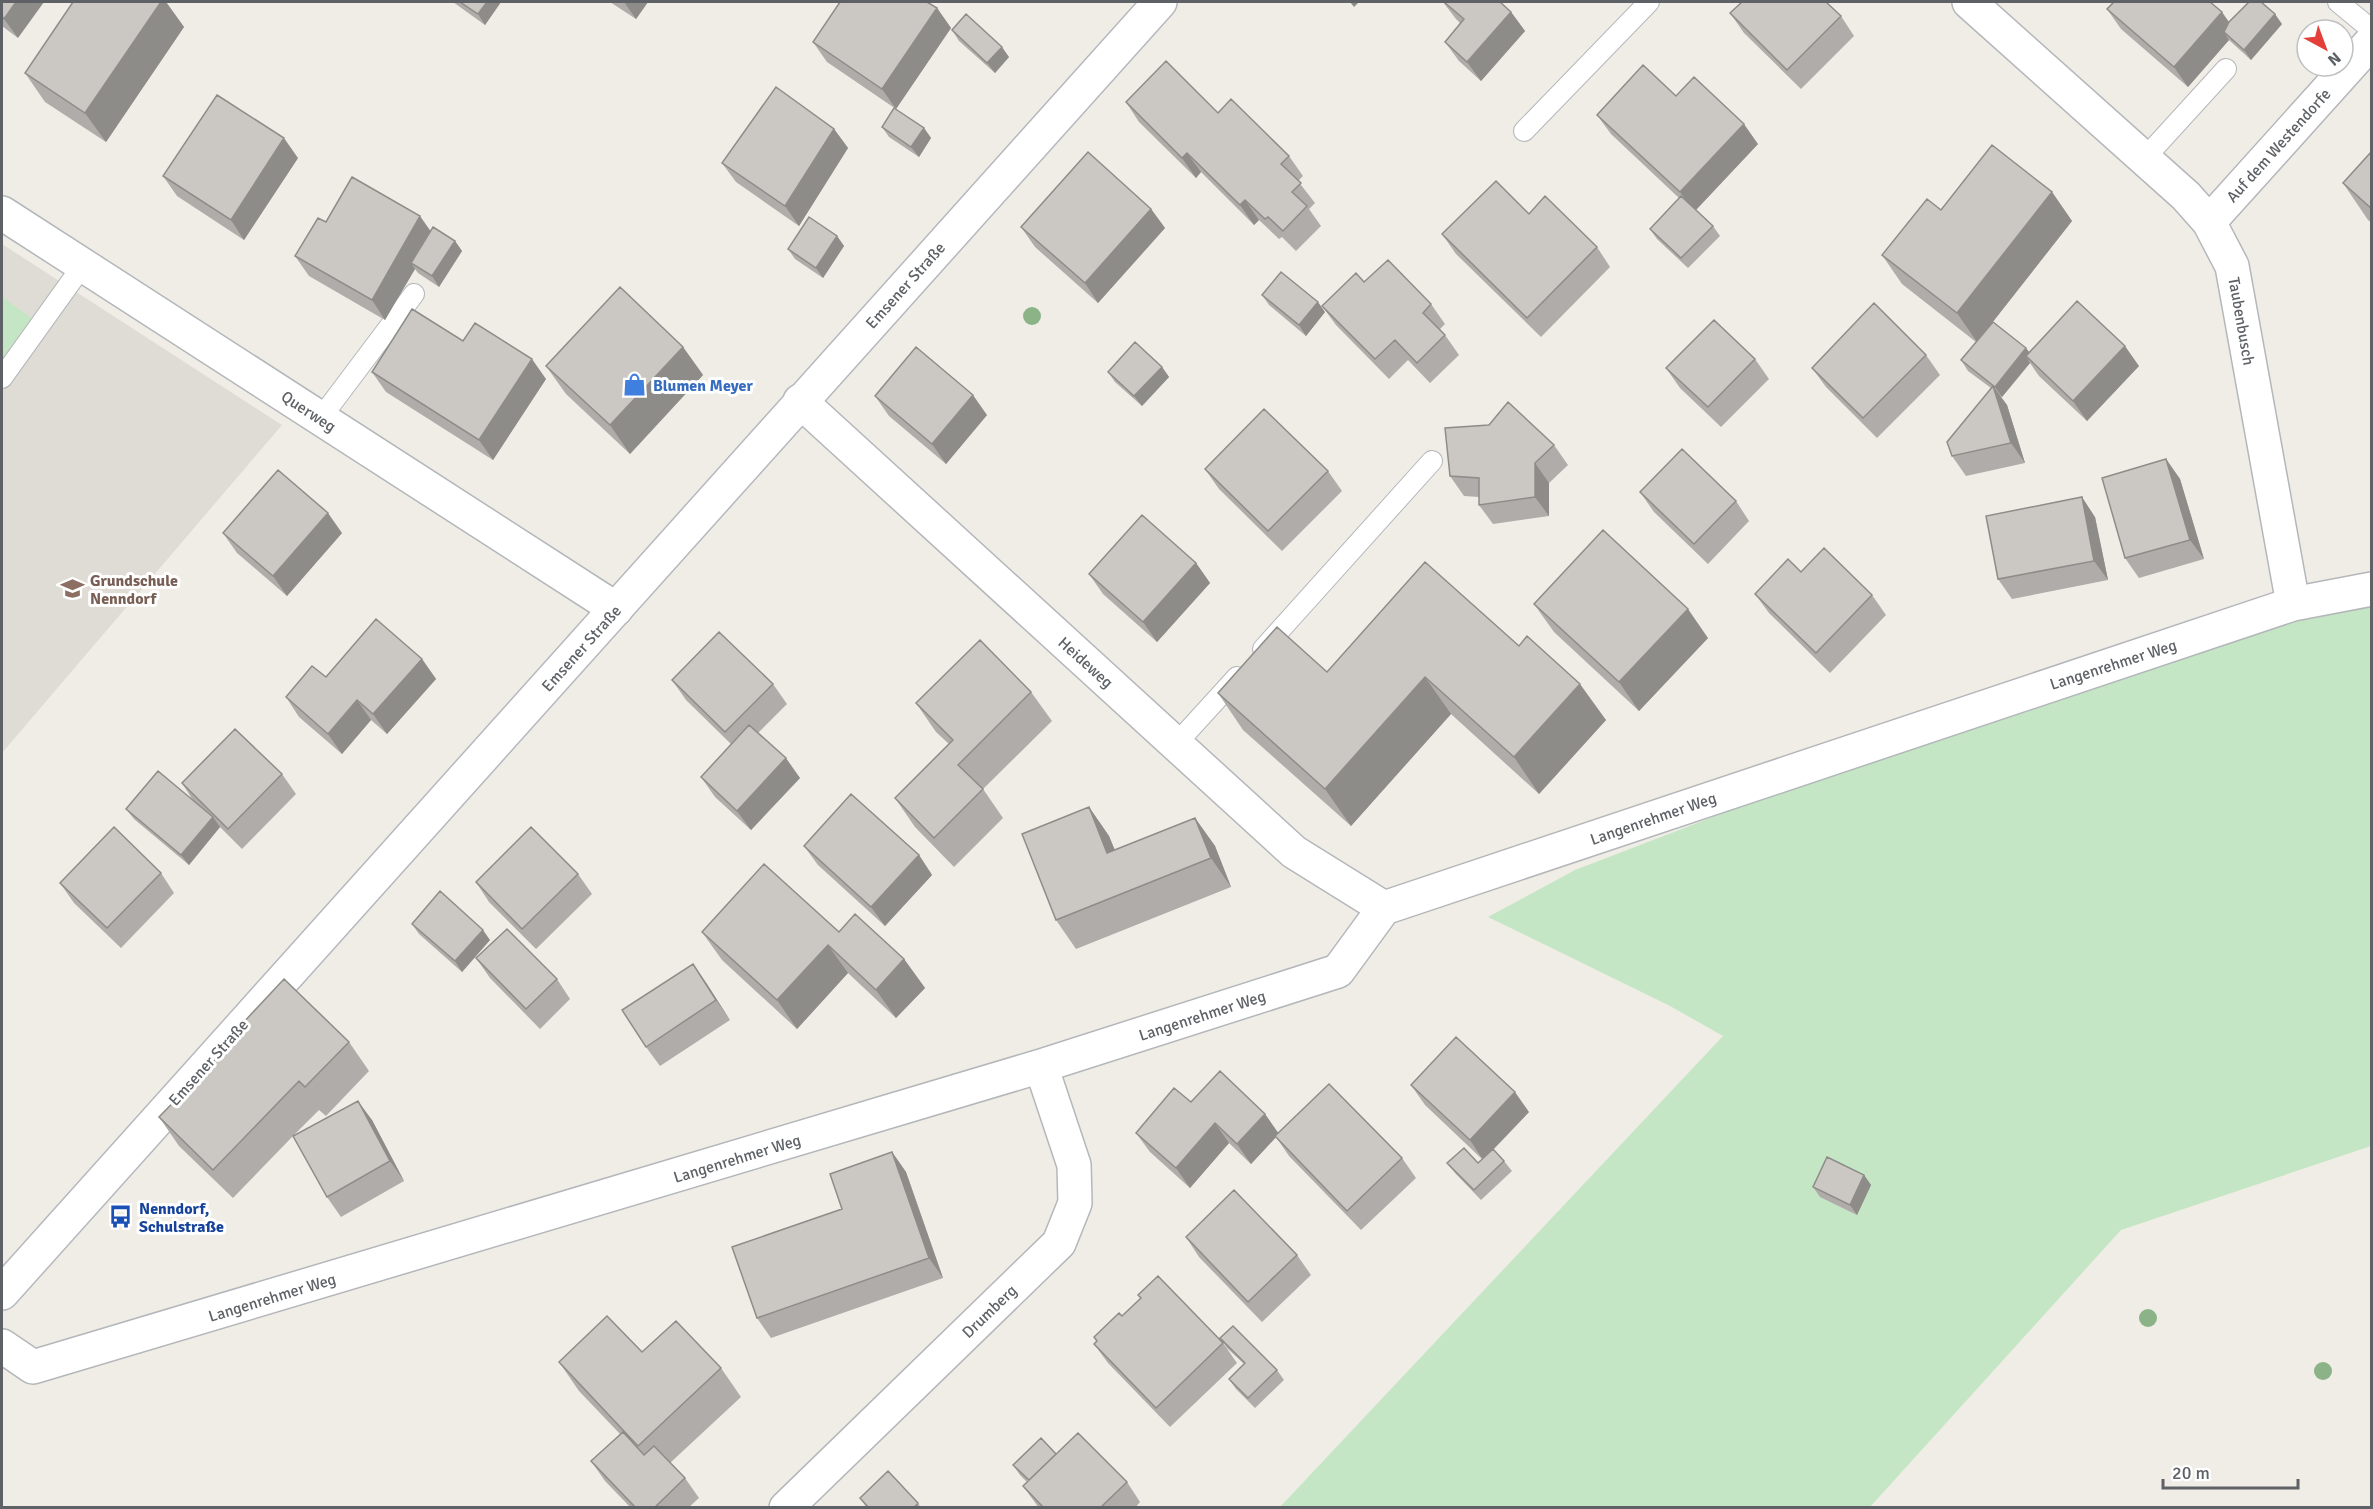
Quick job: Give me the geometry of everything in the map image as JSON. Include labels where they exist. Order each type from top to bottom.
[{"type":"street","name":"Emsener Straße","points":[[2,1293],[1160,2]]},
{"type":"street","name":"Taubenbusch","points":[[1969,2],[2186,196],[2210,222],[2232,266],[2293,604]]},
{"type":"street","name":"Auf dem Westendorfe","points":[[2210,222],[2372,41]]},
{"type":"street","name":"Querweg","points":[[2,213],[616,609]]},
{"type":"street","name":"Heideweg","points":[[800,402],[1294,852],[1384,908]]},
{"type":"street","name":"Langenrehmer Weg","points":[[2,1346],[33,1367],[1041,1066],[1338,971],[1384,908],[2293,604],[2372,589]]},
{"type":"street","name":"Drumberg","points":[[786,1508],[1059,1243],[1075,1203],[1074,1165],[1041,1066]]},
{"type":"lane","points":[[1524,130],[1649,2]]},
{"type":"lane","points":[[2338,2],[2372,30]]},
{"type":"lane","points":[[2144,159],[2226,69]]},
{"type":"lane","points":[[2,378],[83,265]]},
{"type":"lane","points":[[320,419],[414,294]]},
{"type":"lane","points":[[1176,744],[1432,461]]},
{"type":"shaded area","name":"Grundschule Nenndorf","points":[[2,244],[282,425],[2,753]]},
{"type":"green space","points":[[2,297],[40,324],[2,378]]},
{"type":"green space","points":[[2371,594],[2371,1146],[2121,1230],[1870,1507],[1279,1508],[1723,1036],[1670,1006],[1488,917],[1575,870],[1809,780]]},
{"type":"building","points":[[2,2],[16,2],[4,19],[2,16]]},
{"type":"building","points":[[73,2],[161,2],[85,113],[25,73]]},
{"type":"building","points":[[460,2],[487,2],[478,14]]},
{"type":"building","points":[[840,2],[927,2],[937,8],[882,89],[813,42]]},
{"type":"building","points":[[1444,2],[1500,2],[1511,12],[1467,62],[1445,42],[1464,19]]},
{"type":"building","points":[[1742,2],[1826,2],[1841,16],[1787,70],[1730,13]]},
{"type":"building","points":[[2114,2],[2210,2],[2222,12],[2174,67],[2107,9]]},
{"type":"building","points":[[2249,2],[2261,2],[2275,14],[2244,50],[2224,32],[2229,22]]},
{"type":"building","points":[[966,14],[1002,47],[987,63],[952,30]]},
{"type":"building","points":[[1166,61],[1218,113],[1231,99],[1289,156],[1281,164],[1301,183],[1292,192],[1307,206],[1283,231],[1268,217],[1265,219],[1245,200],[1240,205],[1187,153],[1182,158],[1126,102]]},
{"type":"building","points":[[1643,65],[1676,96],[1694,77],[1744,124],[1680,192],[1597,115]]},
{"type":"building","points":[[776,87],[834,129],[785,206],[722,163]]},
{"type":"building","points":[[217,95],[284,138],[231,220],[163,176]]},
{"type":"building","points":[[894,108],[924,128],[911,147],[882,127]]},
{"type":"building","points":[[1992,145],[2052,192],[1957,313],[1882,255],[1927,199],[1941,210]]},
{"type":"building","points":[[2372,151],[2372,209],[2343,183]]},
{"type":"building","points":[[1088,152],[1151,209],[1085,283],[1021,227]]},
{"type":"building","points":[[352,177],[420,216],[372,300],[295,256],[318,218],[326,222]]},
{"type":"building","points":[[1496,181],[1529,214],[1545,196],[1597,247],[1527,318],[1442,234]]},
{"type":"building","points":[[1681,196],[1713,226],[1681,258],[1650,229]]},
{"type":"building","points":[[809,217],[837,236],[816,268],[788,249]]},
{"type":"building","points":[[433,227],[455,241],[432,276],[411,263]]},
{"type":"building","points":[[1388,260],[1431,304],[1423,313],[1445,335],[1417,363],[1395,340],[1375,359],[1322,306],[1356,273],[1364,282]]},
{"type":"building","points":[[1281,272],[1318,302],[1299,325],[1262,295]]},
{"type":"building","points":[[620,287],[683,347],[610,425],[546,366]]},
{"type":"building","points":[[2077,301],[2125,346],[2073,401],[2026,356]]},
{"type":"building","points":[[1874,303],[1926,355],[1863,418],[1812,368]]},
{"type":"building","points":[[412,309],[463,341],[475,323],[532,359],[479,440],[372,372]]},
{"type":"building","points":[[1714,320],[1755,359],[1708,407],[1666,368]]},
{"type":"building","points":[[1993,322],[2026,348],[1995,387],[1961,360]]},
{"type":"building","points":[[1135,342],[1162,367],[1134,396],[1108,372]]},
{"type":"building","points":[[916,347],[973,395],[932,444],[875,396]]},
{"type":"building","points":[[1993,386],[2011,443],[1952,456],[1947,442]]},
{"type":"building","points":[[1508,402],[1554,445],[1535,463],[1535,497],[1479,505],[1479,478],[1450,476],[1445,428],[1489,425]]},
{"type":"building","points":[[1264,409],[1328,471],[1268,531],[1205,469]]},
{"type":"building","points":[[1682,449],[1736,501],[1694,544],[1640,492]]},
{"type":"building","points":[[2166,459],[2190,540],[2125,558],[2102,478]]},
{"type":"building","points":[[278,470],[328,513],[273,576],[223,533]]},
{"type":"building","points":[[2082,497],[2094,561],[1998,579],[1986,516]]},
{"type":"building","points":[[1142,515],[1196,563],[1143,622],[1089,574]]},
{"type":"building","points":[[1603,530],[1688,609],[1619,682],[1534,604]]},
{"type":"building","points":[[1824,548],[1872,595],[1816,653],[1755,594],[1788,559],[1801,572]]},
{"type":"building","points":[[1425,562],[1519,646],[1527,636],[1580,684],[1514,757],[1425,677],[1325,789],[1218,693],[1277,627],[1327,672]]},
{"type":"building","points":[[376,619],[422,659],[373,714],[357,700],[328,734],[286,697],[312,666],[326,677]]},
{"type":"building","points":[[719,632],[773,684],[725,732],[672,680]]},
{"type":"building","points":[[980,640],[1031,692],[958,765],[983,789],[934,838],[895,798],[953,740],[916,703]]},
{"type":"building","points":[[749,725],[786,758],[737,811],[701,777]]},
{"type":"building","points":[[235,729],[282,774],[228,829],[182,783]]},
{"type":"building","points":[[158,771],[213,817],[181,855],[126,809]]},
{"type":"building","points":[[851,794],[919,855],[871,907],[804,846]]},
{"type":"building","points":[[1089,807],[1107,853],[1195,818],[1211,858],[1056,920],[1022,834]]},
{"type":"building","points":[[114,827],[161,873],[107,928],[60,883]]},
{"type":"building","points":[[531,827],[578,874],[522,929],[476,882]]},
{"type":"building","points":[[764,864],[839,932],[855,914],[904,959],[876,990],[828,945],[777,1000],[702,932]]},
{"type":"building","points":[[440,891],[483,930],[455,961],[412,924]]},
{"type":"building","points":[[507,929],[557,979],[526,1009],[476,958]]},
{"type":"building","points":[[693,964],[716,1000],[646,1047],[622,1010]]},
{"type":"building","points":[[284,979],[349,1042],[305,1087],[299,1081],[213,1170],[159,1117],[245,1029],[241,1025]]},
{"type":"building","points":[[1456,1037],[1515,1092],[1470,1140],[1411,1085]]},
{"type":"building","points":[[1220,1071],[1265,1114],[1237,1144],[1215,1123],[1176,1168],[1136,1133],[1174,1088],[1191,1102]]},
{"type":"building","points":[[1329,1084],[1402,1158],[1347,1211],[1275,1136]]},
{"type":"building","points":[[358,1101],[390,1161],[327,1197],[293,1136]]},
{"type":"building","points":[[1464,1148],[1478,1163],[1493,1149],[1504,1161],[1474,1190],[1447,1163]]},
{"type":"building","points":[[892,1152],[929,1258],[757,1318],[732,1247],[842,1209],[830,1174]]},
{"type":"building","points":[[1827,1157],[1864,1175],[1850,1205],[1813,1187]]},
{"type":"building","points":[[1234,1190],[1297,1255],[1248,1302],[1186,1237]]},
{"type":"building","points":[[1158,1276],[1223,1343],[1156,1408],[1094,1344],[1097,1341],[1094,1337],[1119,1313],[1122,1316],[1141,1298],[1138,1295]]},
{"type":"building","points":[[607,1316],[642,1352],[676,1321],[721,1368],[638,1446],[559,1362]]},
{"type":"building","points":[[1233,1326],[1277,1370],[1248,1398],[1229,1379],[1245,1363],[1220,1338]]},
{"type":"building","points":[[623,1432],[644,1455],[654,1446],[685,1478],[654,1508],[636,1508],[591,1461]]},
{"type":"building","points":[[1078,1433],[1127,1482],[1100,1508],[1044,1508],[1023,1486]]},
{"type":"building","points":[[1041,1438],[1056,1454],[1029,1480],[1013,1465]]},
{"type":"building","points":[[888,1471],[918,1503],[914,1508],[869,1508],[860,1498]]},
{"type":"place","name":"Blumen Meyer","points":[[635,385]]},
{"type":"place","name":"Grundschule Nenndorf","points":[[72,589]]},
{"type":"place","name":"Nenndorf, Schulstraße","points":[[121,1217]]}]
